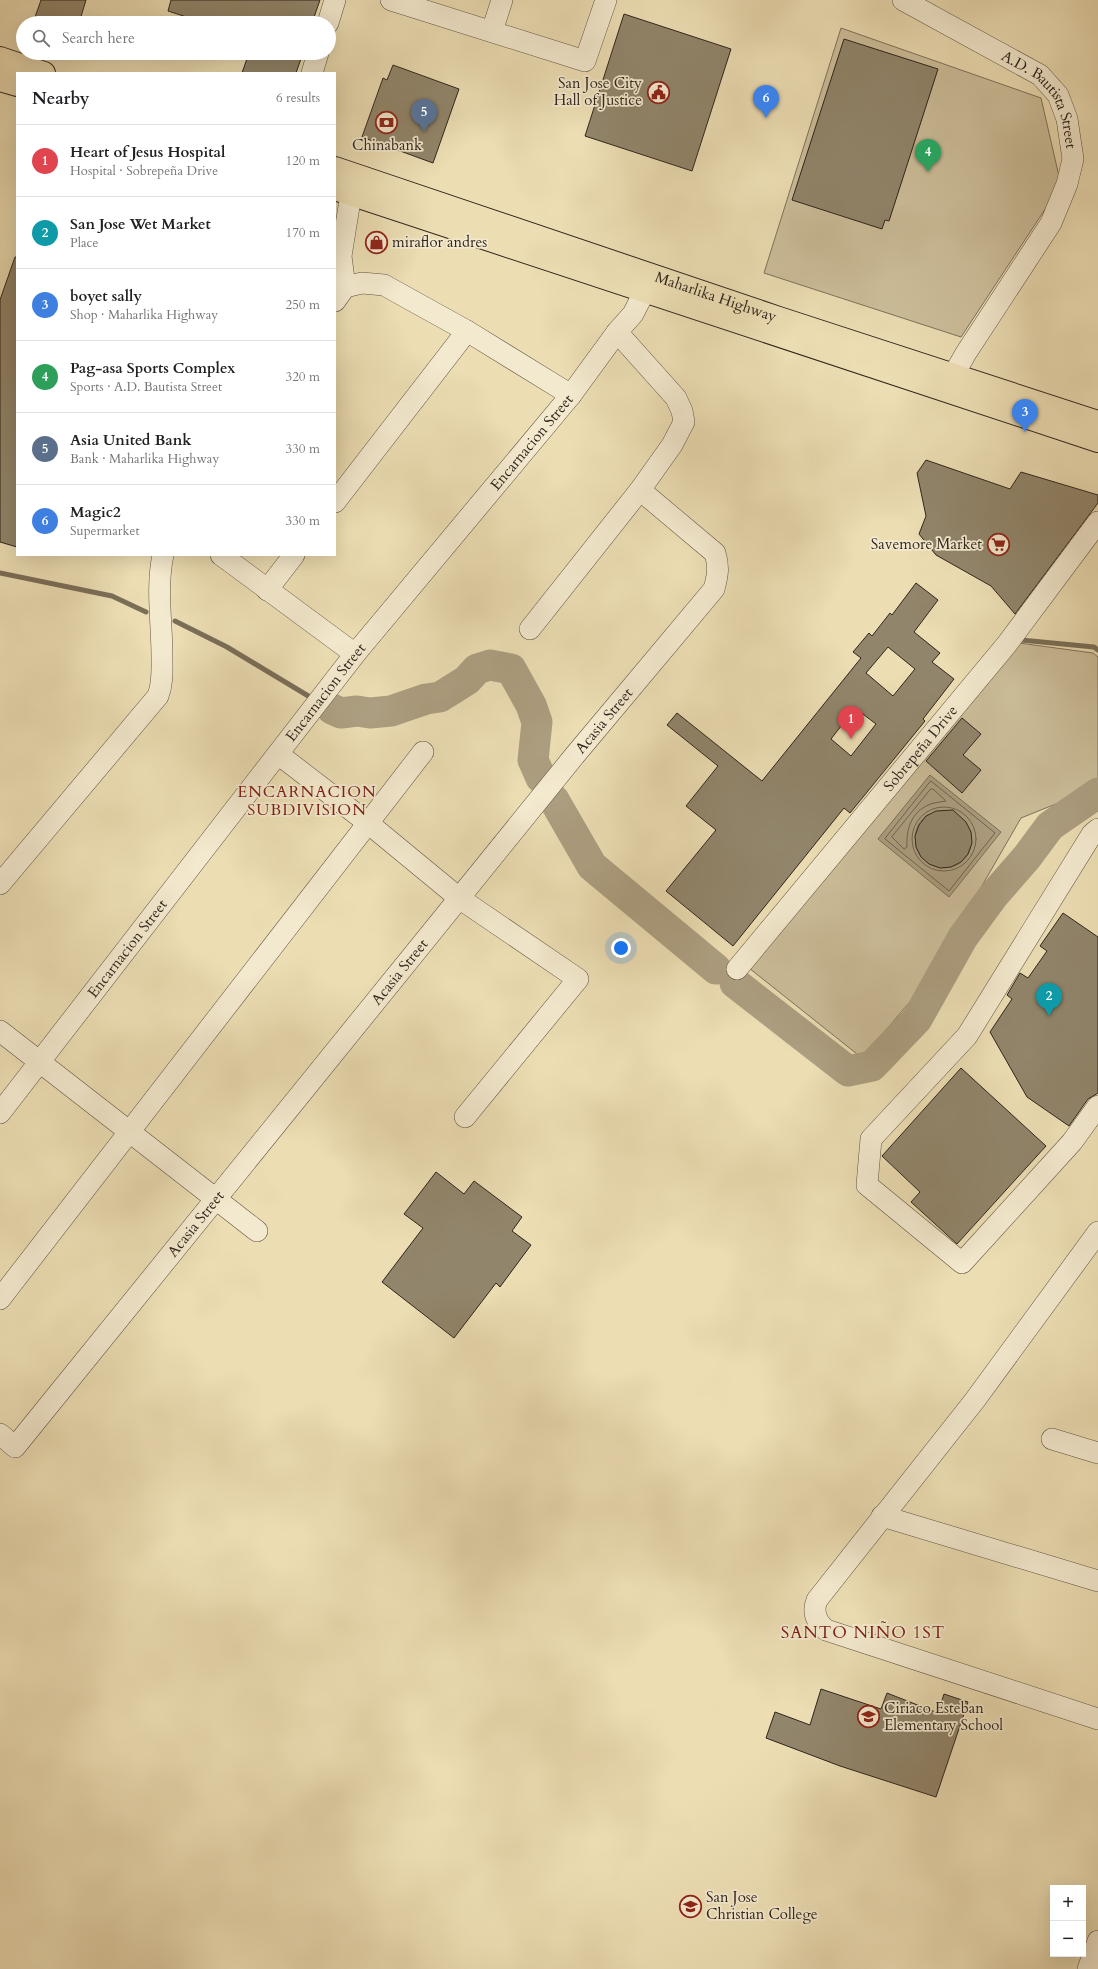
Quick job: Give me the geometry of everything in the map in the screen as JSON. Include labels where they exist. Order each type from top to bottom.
[{"type":"highway","points":[[0,58],[41,72]]},
{"type":"highway","points":[[0,80],[16,85]]},
{"type":"highway","name":"Maharlika Highway","points":[[336,170],[347,186],[649,284],[1098,441]]},
{"type":"highway","name":"Maharlika Highway","points":[[649,284],[954,374],[1098,422]]},
{"type":"street","points":[[330,16],[335,0]]},
{"type":"street","points":[[390,0],[585,61],[606,0]]},
{"type":"street","points":[[492,31],[502,0]]},
{"type":"street","name":"A.D. Bautista Street","points":[[903,0],[1040,75],[1058,96],[1067,118],[1073,159],[1067,184],[1051,223],[966,352],[954,374]]},
{"type":"street","points":[[312,72],[316,60]]},
{"type":"street","points":[[347,186],[341,256],[340,294],[362,283],[384,285],[467,331],[571,395]]},
{"type":"street","name":"Encarnacion Street","points":[[0,1113],[355,654],[571,395],[632,314],[649,284]]},
{"type":"street","points":[[336,501],[467,331]]},
{"type":"street","points":[[530,629],[640,490],[680,432],[684,422],[682,411],[676,398],[617,332]]},
{"type":"street","name":"Acasia Street","points":[[0,1434],[15,1447],[574,755],[714,589],[718,575],[718,564],[715,553],[640,490]]},
{"type":"street","name":"Sobrepeña Drive","points":[[737,969],[1007,644],[1098,522]]},
{"type":"street","points":[[0,884],[158,696],[162,678],[162,619],[159,585],[163,556]]},
{"type":"street","points":[[222,556],[355,654]]},
{"type":"street","points":[[267,590],[293,556]]},
{"type":"street","points":[[0,1299],[424,752]]},
{"type":"street","points":[[278,754],[368,823],[459,898],[578,979],[465,1117]]},
{"type":"street","points":[[1098,829],[1092,834],[967,1036],[871,1139],[867,1185],[962,1263],[1072,1142],[1098,1106]]},
{"type":"street","points":[[0,1031],[257,1231]]},
{"type":"street","points":[[1098,1232],[975,1400],[817,1600],[815,1613],[816,1618],[822,1627],[831,1632],[1098,1719]]},
{"type":"street","points":[[1052,1439],[1098,1453]]},
{"type":"street","points":[[882,1516],[1098,1581]]},
{"type":"street","points":[[1088,1969],[1098,1941]]},
{"type":"shaded area","points":[[841,28],[1041,98],[1061,185],[961,337],[764,273]]},
{"type":"shaded area","points":[[1019,643],[1093,653],[1098,657],[1098,787],[1021,818],[926,983],[862,1058],[749,968]]},
{"type":"water","points":[[930,775],[1001,832],[949,897],[878,839]],"holes":[[[947,811],[961,818],[968,828],[971,839],[970,849],[965,858],[957,865],[946,868],[934,866],[924,860],[920,855],[915,839],[917,829],[922,819],[931,814]]]},
{"type":"building","points":[[41,0],[86,0],[81,16],[35,16]]},
{"type":"building","points":[[171,0],[320,0],[314,16],[183,16],[168,11]]},
{"type":"building","name":"San Jose City Hall of Justice","points":[[624,14],[731,49],[692,171],[585,136]]},
{"type":"building","points":[[844,39],[938,69],[889,221],[885,220],[882,229],[792,200]]},
{"type":"building","points":[[247,60],[301,60],[296,72],[242,72]]},
{"type":"building","points":[[393,65],[459,89],[433,163],[362,137],[383,78],[387,80]]},
{"type":"building","points":[[16,257],[16,547],[0,542],[0,300]]},
{"type":"building","name":"Savemore Market","points":[[926,460],[1010,489],[1021,472],[1098,495],[1098,503],[1015,614],[991,586],[936,555],[919,534],[926,516],[917,473]]},
{"type":"building","points":[[916,583],[938,600],[914,632],[940,653],[932,662],[954,679],[923,719],[925,721],[850,813],[844,808],[733,946],[666,891],[716,830],[686,806],[718,766],[667,725],[677,713],[762,781],[861,658],[853,652],[869,633],[872,636],[890,613],[892,615]],"holes":[[[888,647],[915,669],[893,696],[866,673]],[[855,708],[876,724],[851,756],[831,739]]]},
{"type":"building","points":[[962,718],[981,734],[963,755],[981,770],[962,793],[926,761]]},
{"type":"building","points":[[953,810],[966,822],[971,832],[972,843],[968,854],[961,862],[951,867],[940,868],[929,864],[921,857],[916,847],[915,836],[919,825],[926,816],[936,811]]},
{"type":"building","points":[[1063,913],[1098,937],[1098,1093],[1088,1099],[1069,1126],[1027,1097],[990,1032],[1012,999],[1007,995],[1020,973],[1028,978],[1047,951],[1040,946]]},
{"type":"building","points":[[961,1068],[1046,1146],[957,1244],[911,1202],[920,1192],[882,1156]]},
{"type":"building","points":[[436,1172],[464,1194],[474,1181],[522,1217],[512,1231],[531,1245],[500,1287],[496,1283],[454,1338],[382,1282],[423,1228],[404,1214]]},
{"type":"building","name":"Ciriaco Esteban Elementary School","points":[[821,1689],[881,1709],[887,1693],[938,1713],[944,1694],[968,1702],[936,1797],[840,1766],[766,1738],[775,1712],[810,1725]]},
{"type":"waterway","points":[[0,573],[112,596],[146,612]]},
{"type":"waterway","points":[[175,621],[227,647],[310,697]]},
{"type":"waterway","points":[[1021,640],[1094,647],[1098,650]]},
{"type":"waterway","points":[[332,709],[341,713],[357,711],[370,713],[391,711],[426,699],[440,697],[467,680],[477,669],[490,665],[511,669],[531,705],[537,722],[533,760],[541,778]]},
{"type":"waterway","points":[[735,983],[848,1071],[872,1066],[917,1019],[963,937],[993,896],[1027,857],[1050,826],[1098,793]]},
{"type":"waterway","points":[[554,800],[592,866],[716,969]]},
{"type":"place","name":"San Jose City Hall of Justice","points":[[658,92]]},
{"type":"place","name":"Magic2","points":[[766,118]]},
{"type":"place","name":"Chinabank","points":[[387,122]]},
{"type":"place","name":"Asia United Bank","points":[[424,132]]},
{"type":"place","name":"Pag-asa Sports Complex","points":[[928,172]]},
{"type":"place","name":"miraflor andres","points":[[376,242]]},
{"type":"place","name":"boyet sally","points":[[1025,432]]},
{"type":"place","name":"Savemore Market","points":[[998,544]]},
{"type":"place","name":"Heart of Jesus Hospital","points":[[851,739]]},
{"type":"place","name":"San Jose Wet Market","points":[[1049,1016]]},
{"type":"place","name":"Ciriaco Esteban Elementary School","points":[[868,1717]]},
{"type":"place","name":"San Jose Christian College","points":[[690,1906]]},
{"type":"district","name":"ENCARNACION SUBDIVISION","points":[[307,800]]},
{"type":"district","name":"SANTO NIÑO 1ST","points":[[863,1632]]}]
